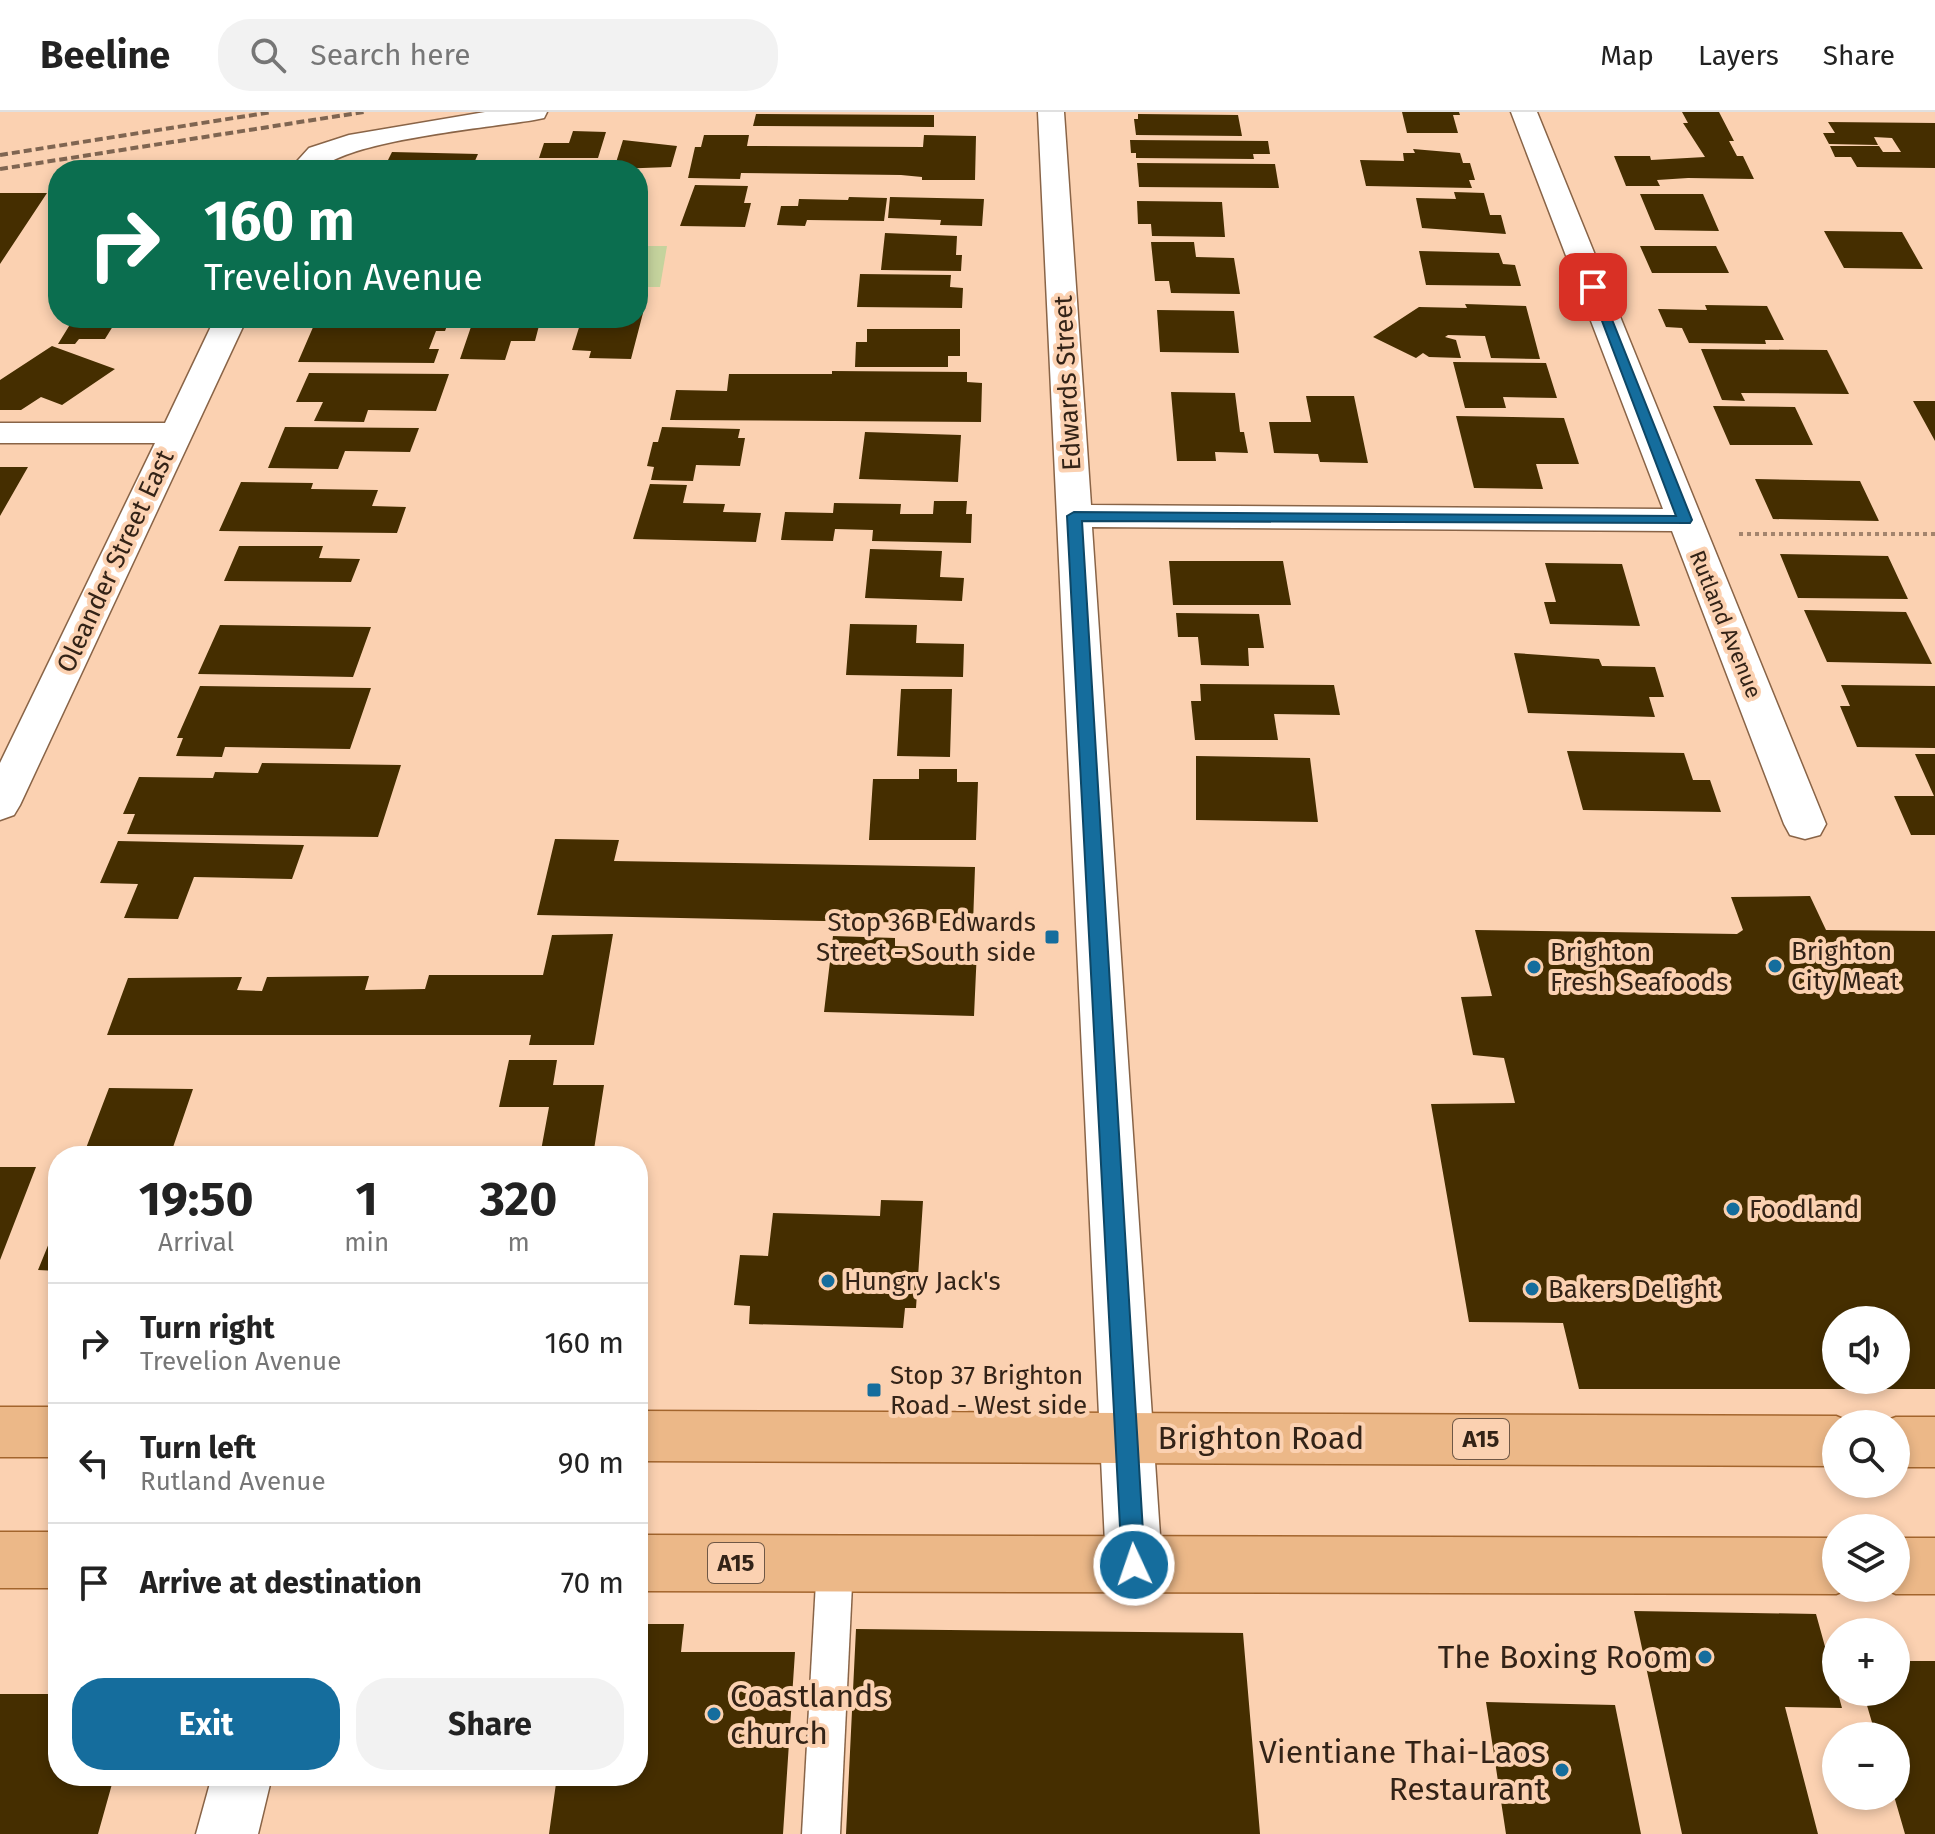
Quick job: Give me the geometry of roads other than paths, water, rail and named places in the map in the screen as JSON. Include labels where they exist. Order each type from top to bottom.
[{"type":"main road","points":[[0,1432],[48,1432]]},
{"type":"main road","name":"Brighton Road","points":[[648,1436],[1822,1441]]},
{"type":"main road","points":[[1910,1442],[1935,1442]]},
{"type":"main road","points":[[0,1560],[48,1560]]},
{"type":"main road","name":"A15","points":[[648,1563],[1822,1566]]},
{"type":"main road","points":[[1910,1566],[1935,1566]]},
{"type":"street","points":[[313,160],[319,154],[359,141],[534,112]]},
{"type":"street","name":"Edwards Street","points":[[1051,112],[1134,1565]]},
{"type":"street","name":"Rutland Avenue","points":[[1524,112],[1805,824]]},
{"type":"street","name":"Oleander Street East","points":[[0,805],[226,328]]},
{"type":"street","points":[[0,433],[176,433]]},
{"type":"street","points":[[1074,516],[1688,527]]},
{"type":"street","points":[[227,1834],[239,1786]]},
{"type":"lane","points":[[821,1834],[835,1564]]},
{"type":"railway","points":[[0,155],[272,112]]},
{"type":"railway","points":[[57,160],[364,112]]},
{"type":"railway","points":[[0,169],[48,161]]},
{"type":"place","name":"Stop 36B Edwards Street - South side","points":[[1052,937]]},
{"type":"place","name":"Brighton City Meat","points":[[1775,966]]},
{"type":"place","name":"Brighton Fresh Seafoods","points":[[1534,967]]},
{"type":"place","name":"Foodland","points":[[1733,1209]]},
{"type":"place","name":"Hungry Jack's","points":[[828,1281]]},
{"type":"place","name":"Bakers Delight","points":[[1532,1289]]},
{"type":"place","name":"Stop 37 Brighton Road - West side","points":[[874,1390]]},
{"type":"place","name":"The Boxing Room","points":[[1705,1657]]},
{"type":"place","name":"Coastlands church","points":[[714,1714]]},
{"type":"place","name":"Vientiane Thai-Laos Restaurant","points":[[1562,1770]]}]
